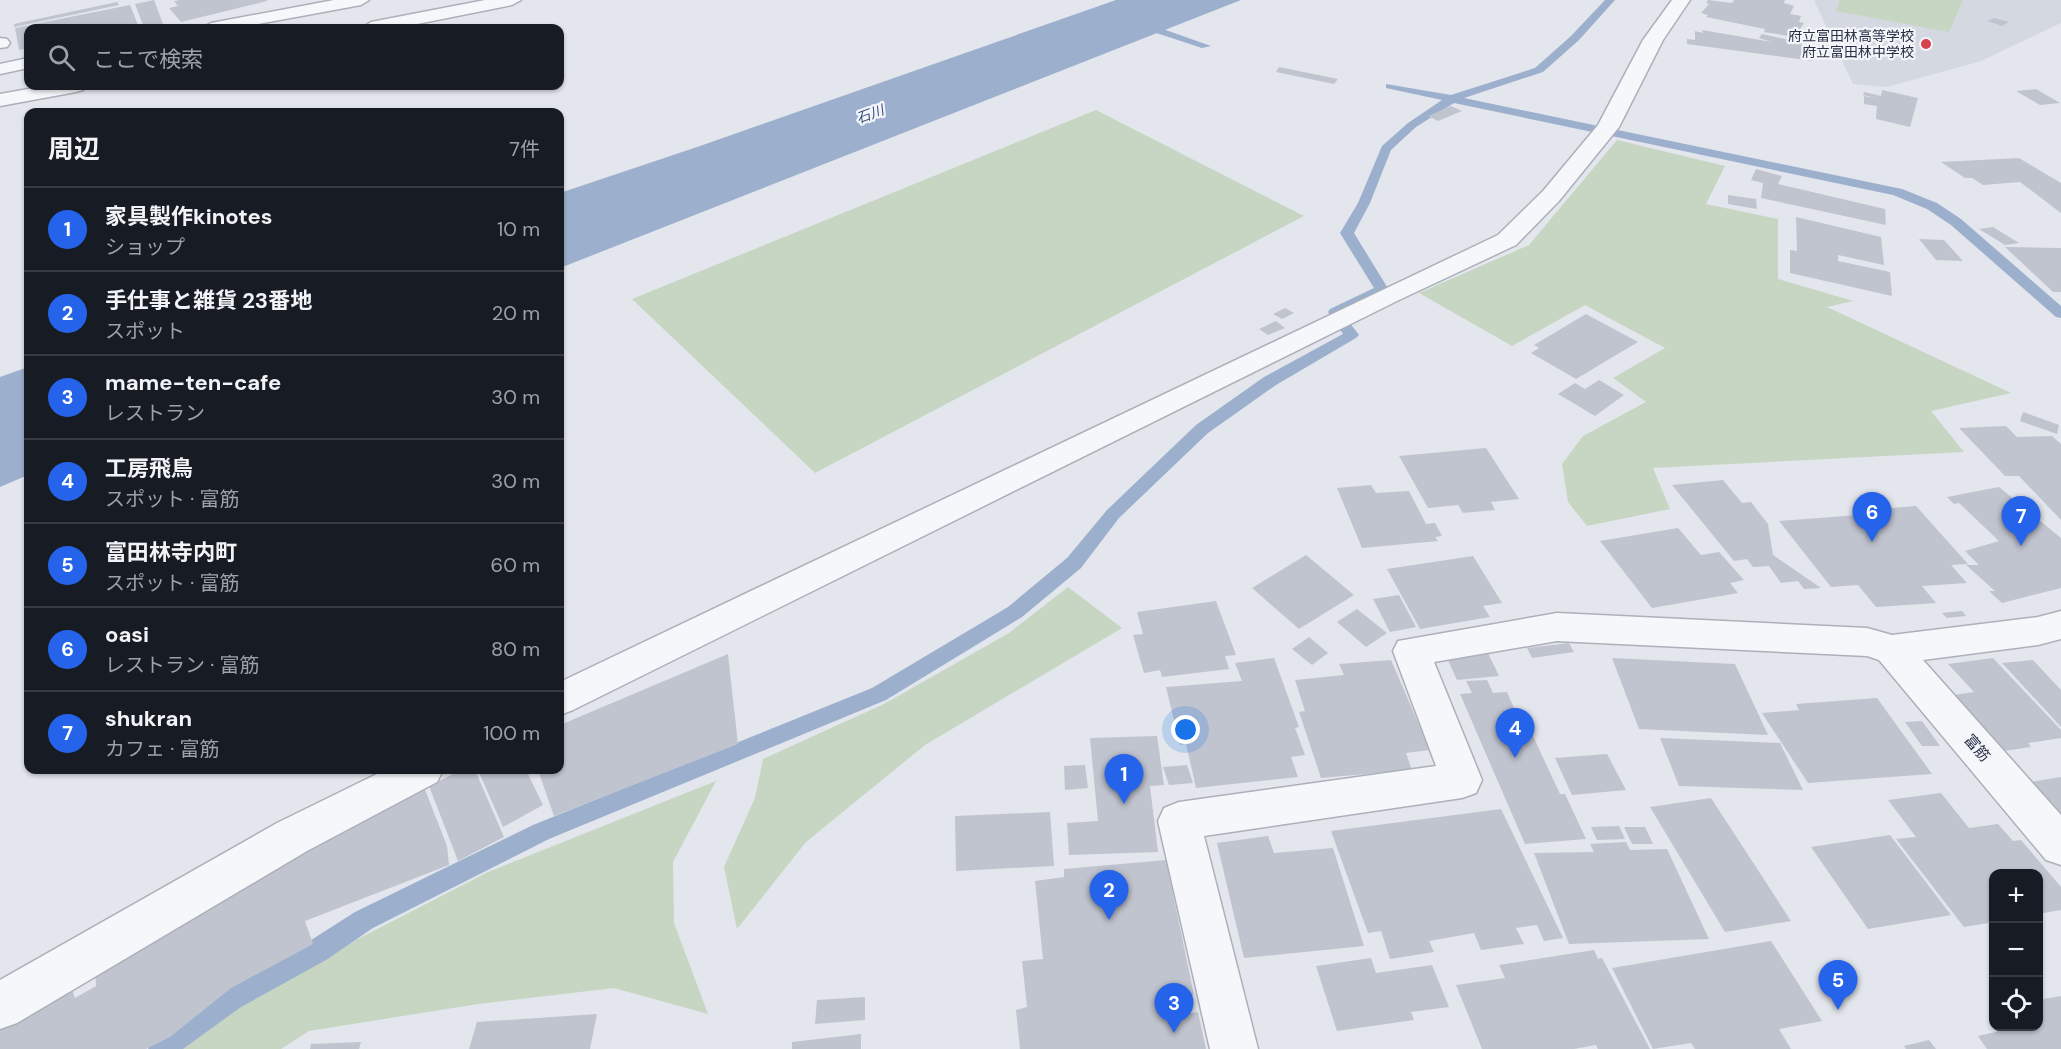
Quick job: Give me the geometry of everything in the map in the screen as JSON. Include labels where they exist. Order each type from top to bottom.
[{"type":"street","points":[[391,24],[512,0]]},
{"type":"street","points":[[564,697],[1338,319],[1507,240],[1551,196],[1604,133],[1653,40],[1681,0]]},
{"type":"street","points":[[0,100],[54,90]]},
{"type":"street","points":[[1234,1049],[1179,821],[1462,780],[1410,651],[1557,627],[1867,642],[1892,650],[2038,631],[2061,625]]},
{"type":"street","name":"富筋","points":[[1892,650],[2061,846]]},
{"type":"street","points":[[0,1006],[292,837],[415,774]]},
{"type":"lane","points":[[232,24],[361,0]]},
{"type":"lane","points":[[0,69],[24,64]]},
{"type":"shaded area","name":"府立富田林高等学校 府立富田林中学校","points":[[1814,0],[2061,0],[2061,23],[1981,61],[1887,87],[1853,84]]},
{"type":"green space","points":[[1840,0],[1963,0],[1949,32],[1836,11]]},
{"type":"green space","points":[[1096,110],[1304,216],[815,473],[632,299]]},
{"type":"green space","points":[[1617,140],[1725,166],[1706,204],[1778,219],[1778,279],[1853,301],[1827,307],[2011,393],[1931,411],[1964,452],[1653,468],[1670,509],[1587,526],[1568,502],[1562,464],[1583,436],[1646,402],[1613,378],[1665,348],[1585,305],[1512,346],[1419,293],[1529,245]]},
{"type":"green space","points":[[1068,587],[1122,628],[925,745],[806,842],[737,929],[724,867],[755,798],[763,759],[884,704],[1009,633]]},
{"type":"green space","points":[[716,781],[673,862],[674,923],[708,1014],[614,988],[478,1004],[309,1031],[281,1049],[175,1049],[249,995],[488,872]]},
{"type":"water","name":"石川","points":[[1116,0],[1241,0],[564,266],[564,192]]},
{"type":"water","points":[[24,368],[24,477],[0,487],[0,377]]},
{"type":"building","points":[[154,0],[163,24],[142,24],[135,4]]},
{"type":"building","points":[[1708,0],[1732,3],[1734,0],[1785,0],[1784,3],[1794,6],[1790,14],[1801,16],[1799,22],[1804,23],[1795,37],[1764,32],[1765,29],[1706,17],[1708,15],[1701,13],[1709,4],[1706,3]]},
{"type":"building","points":[[174,1],[267,1],[181,22],[169,8],[178,6]]},
{"type":"building","points":[[117,2],[119,5],[14,27],[14,24]]},
{"type":"building","points":[[130,5],[138,24],[35,24]]},
{"type":"building","points":[[1994,18],[2009,22],[2002,26],[1987,21]]},
{"type":"building","points":[[24,26],[24,49],[19,50],[15,28]]},
{"type":"building","points":[[1702,30],[1772,42],[1759,38],[1762,34],[1802,43],[1801,45],[1809,46],[1813,61],[1687,44],[1687,39],[1695,40],[1695,31],[1703,33]]},
{"type":"building","points":[[1279,67],[1338,79],[1334,84],[1276,72]]},
{"type":"building","points":[[2036,89],[2060,103],[2040,105],[2016,91]]},
{"type":"building","points":[[1882,90],[1918,98],[1910,127],[1876,119],[1877,106],[1864,104],[1864,96],[1879,99],[1863,95],[1864,92],[1881,96]]},
{"type":"building","points":[[1451,106],[1462,111],[1438,121],[1428,116]]},
{"type":"building","points":[[2019,158],[2061,183],[2061,213],[2020,182],[1983,185],[1972,178],[1965,178],[1941,162]]},
{"type":"building","points":[[1756,169],[1782,176],[1778,184],[1885,209],[1886,225],[1761,198],[1763,183],[1751,180]]},
{"type":"building","points":[[1728,195],[1756,199],[1757,209],[1728,204]]},
{"type":"building","points":[[1796,217],[1881,237],[1884,265],[1838,255],[1838,261],[1890,272],[1892,296],[1790,273],[1790,250],[1797,251]]},
{"type":"building","points":[[1993,227],[2019,243],[2005,245],[1979,229]]},
{"type":"building","points":[[1919,239],[1944,240],[1963,261],[1936,260]]},
{"type":"building","points":[[2005,247],[2061,248],[2061,292],[2053,292]]},
{"type":"building","points":[[1285,308],[1294,313],[1282,319],[1273,314]]},
{"type":"building","points":[[1586,314],[1638,342],[1576,379],[1531,353],[1539,348],[1534,345]]},
{"type":"building","points":[[1276,321],[1285,328],[1268,335],[1259,329]]},
{"type":"building","points":[[1599,380],[1624,395],[1595,416],[1558,394],[1575,383],[1585,389]]},
{"type":"building","points":[[2023,412],[2059,425],[2057,434],[2020,421]]},
{"type":"building","points":[[2006,426],[2017,437],[2052,436],[2061,444],[2061,520],[2019,476],[2005,476],[1959,428]]},
{"type":"building","points":[[1486,448],[1519,499],[1491,502],[1495,510],[1463,513],[1458,505],[1428,508],[1399,456]]},
{"type":"building","points":[[1723,480],[1742,503],[1751,502],[1768,524],[1773,555],[1821,588],[1804,589],[1798,581],[1781,583],[1769,566],[1753,567],[1747,559],[1734,561],[1672,485]]},
{"type":"building","points":[[1371,485],[1376,493],[1409,491],[1426,524],[1435,523],[1442,536],[1435,537],[1438,541],[1362,548],[1337,488]]},
{"type":"building","points":[[1999,487],[2061,538],[2061,588],[2002,603],[1989,591],[1995,591],[1966,565],[1979,565],[1965,551],[1999,541],[1959,503],[1954,504],[1947,497]]},
{"type":"building","points":[[1916,506],[1968,564],[1951,565],[1967,583],[1922,586],[1936,603],[1876,607],[1858,585],[1831,587],[1779,521],[1858,515],[1855,511]]},
{"type":"building","points":[[1678,528],[1701,555],[1719,552],[1744,580],[1730,583],[1738,593],[1652,608],[1600,541]]},
{"type":"building","points":[[1306,555],[1354,595],[1299,629],[1252,588]]},
{"type":"building","points":[[1473,556],[1502,603],[1483,606],[1490,617],[1420,629],[1387,569]]},
{"type":"building","points":[[1399,595],[1416,627],[1390,632],[1373,599]]},
{"type":"building","points":[[1216,601],[1236,655],[1225,656],[1229,669],[1162,677],[1160,670],[1144,673],[1133,635],[1143,634],[1137,612]]},
{"type":"building","points":[[1357,609],[1387,633],[1366,647],[1337,622]]},
{"type":"building","points":[[1962,611],[1966,616],[1947,618],[1942,613]]},
{"type":"building","points":[[1309,637],[1328,653],[1312,665],[1292,649]]},
{"type":"building","points":[[1569,643],[1574,652],[1532,658],[1527,648]]},
{"type":"building","points":[[1488,653],[1499,676],[1457,680],[1446,656]]},
{"type":"building","points":[[728,654],[738,744],[554,816],[539,774],[564,774],[564,723]]},
{"type":"building","points":[[1274,658],[1299,727],[1295,728],[1305,755],[1291,757],[1298,777],[1196,788],[1186,744],[1180,745],[1166,687],[1242,681],[1235,663]]},
{"type":"building","points":[[1612,658],[1735,664],[1768,735],[1639,729]]},
{"type":"building","points":[[1993,658],[2061,730],[2061,738],[2028,743],[2031,747],[1997,752],[1947,696],[1974,692],[1948,664]]},
{"type":"building","points":[[1391,660],[1430,750],[1406,753],[1412,770],[1321,778],[1299,712],[1305,711],[1295,680],[1344,675],[1339,664]]},
{"type":"building","points":[[2033,660],[2061,690],[2061,727],[2002,663]]},
{"type":"building","points":[[1487,680],[1493,693],[1507,692],[1520,722],[1526,721],[1560,794],[1565,794],[1586,839],[1525,844],[1460,694],[1472,693],[1466,681]]},
{"type":"building","points":[[1877,698],[1932,774],[1808,783],[1762,713],[1799,710],[1796,704]]},
{"type":"building","points":[[1922,721],[1940,746],[1922,746],[1905,722]]},
{"type":"building","points":[[1157,736],[1164,785],[1150,786],[1158,852],[1069,855],[1067,823],[1098,821],[1090,738]]},
{"type":"building","points":[[1660,738],[1780,743],[1803,790],[1679,786]]},
{"type":"building","points":[[1607,754],[1626,790],[1572,795],[1555,758]]},
{"type":"building","points":[[1085,765],[1088,788],[1065,790],[1064,766]]},
{"type":"building","points":[[1187,765],[1193,783],[1169,785],[1163,767]]},
{"type":"building","points":[[453,774],[477,774],[504,837],[458,861],[429,786]]},
{"type":"building","points":[[480,774],[528,774],[543,805],[503,827]]},
{"type":"building","points":[[2061,777],[2061,817],[2030,782]]},
{"type":"building","points":[[424,787],[447,846],[449,865],[305,921],[313,944],[231,988],[170,1037],[146,1049],[0,1049],[0,1029],[71,987],[75,998],[96,986],[95,961]]},
{"type":"building","points":[[1941,793],[1969,828],[1998,824],[2013,841],[2021,840],[2061,887],[2061,910],[2043,913],[2043,869],[1989,869],[1989,923],[1964,927],[1896,839],[1916,837],[1888,800]]},
{"type":"building","points":[[1711,798],[1791,921],[1725,932],[1650,807]]},
{"type":"building","points":[[1501,809],[1563,938],[1544,941],[1537,925],[1516,928],[1524,944],[1481,950],[1474,933],[1429,941],[1434,952],[1390,959],[1381,931],[1368,933],[1331,831]]},
{"type":"building","points":[[1050,812],[1054,866],[956,871],[955,816]]},
{"type":"building","points":[[1619,826],[1625,839],[1597,840],[1591,827]]},
{"type":"building","points":[[1624,827],[1645,827],[1653,844],[1632,844]]},
{"type":"building","points":[[1890,835],[1951,915],[1868,929],[1811,847]]},
{"type":"building","points":[[1268,836],[1274,853],[1333,848],[1364,946],[1244,958],[1217,843]]},
{"type":"building","points":[[1626,842],[1630,850],[1667,849],[1709,939],[1569,944],[1534,853],[1594,852],[1590,844]]},
{"type":"building","points":[[1166,860],[1194,995],[1184,997],[1188,1014],[1198,1012],[1206,1049],[1020,1049],[1016,1010],[1027,1007],[1022,961],[1043,959],[1035,881],[1064,877],[1064,869]]},
{"type":"building","points":[[1771,941],[1822,1021],[1779,1029],[1791,1049],[1695,1049],[1691,1043],[1653,1049],[1612,968]]},
{"type":"building","points":[[1594,950],[1598,959],[1602,958],[1650,1049],[1598,1049],[1596,1045],[1574,1049],[1482,1049],[1456,985],[1505,978],[1499,965]]},
{"type":"building","points":[[1371,958],[1376,973],[1432,965],[1449,1007],[1411,1012],[1414,1020],[1337,1031],[1316,966]]},
{"type":"building","points":[[2061,996],[2061,1049],[1987,1049],[1978,1036],[2000,1031],[2043,1031],[2043,999]]},
{"type":"building","points":[[865,997],[865,1020],[815,1024],[817,1000]]},
{"type":"building","points":[[597,1014],[590,1049],[469,1049],[477,1022]]},
{"type":"building","points":[[861,1034],[861,1049],[792,1049],[792,1042]]},
{"type":"building","points":[[1929,1040],[1936,1049],[1906,1049],[1904,1046]]},
{"type":"building","points":[[361,1042],[359,1049],[310,1049],[311,1044]]},
{"type":"waterway","points":[[1453,99],[1467,92],[1539,70],[1575,38],[1610,0]]},
{"type":"waterway","points":[[1139,24],[1206,46]]},
{"type":"waterway","points":[[1390,86],[1453,99]]},
{"type":"waterway","points":[[161,1049],[232,998],[317,951],[364,920],[541,832],[879,694],[1015,612],[1074,563],[1113,514],[1202,429],[1270,381],[1351,335],[1335,312],[1382,290],[1347,233],[1364,203],[1386,149],[1412,125],[1435,108],[1453,99]]},
{"type":"waterway","points":[[1453,99],[1897,192],[1932,206],[1956,222],[2061,314]]},
{"type":"place","name":"府立富田林高等学校 府立富田林中学校","points":[[1926,44]]},
{"type":"place","name":"oasi","points":[[1872,542]]},
{"type":"place","name":"shukran","points":[[2021,546]]},
{"type":"place","name":"工房飛鳥","points":[[1515,758]]},
{"type":"place","name":"家具製作kinotes","points":[[1124,804]]},
{"type":"place","name":"手仕事と雑貨 23番地","points":[[1109,920]]},
{"type":"place","name":"富田林寺内町","points":[[1838,1010]]},
{"type":"place","name":"mame-ten-cafe","points":[[1174,1033]]}]
